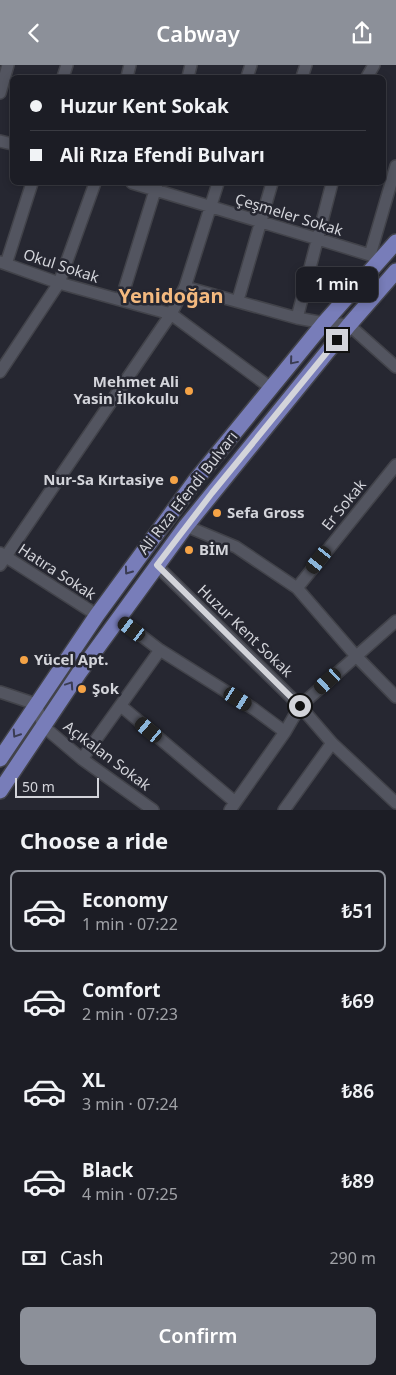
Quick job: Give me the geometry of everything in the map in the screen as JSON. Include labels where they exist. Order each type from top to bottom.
[{"type":"main road","name":"Ali Rıza Efendi Bulvarı","points":[[0,759],[97,615],[195,481],[324,323],[374,258],[396,242]]},
{"type":"main road","name":"Ali Rıza Efendi Bulvarı","points":[[0,791],[118,618],[186,526],[349,325],[396,271]]},
{"type":"street","points":[[0,93],[8,65]]},
{"type":"street","points":[[374,258],[396,166]]},
{"type":"street","points":[[3,263],[31,185]]},
{"type":"street","points":[[0,372],[60,283],[94,185]]},
{"type":"street","points":[[2,558],[171,314],[185,287],[217,185]]},
{"type":"street","points":[[238,300],[271,185]]},
{"type":"street","points":[[297,318],[332,185]]},
{"type":"street","points":[[121,300],[156,186]]},
{"type":"street","name":"Çeşmeler Sokak","points":[[156,186],[211,206],[374,258]]},
{"type":"street","name":"Okul Sokak","points":[[3,263],[60,283],[171,314]]},
{"type":"street","points":[[185,287],[238,300],[297,318],[349,325],[396,367]]},
{"type":"street","points":[[171,314],[271,388]]},
{"type":"street","name":"Er Sokak","points":[[297,587],[396,465]]},
{"type":"street","points":[[186,526],[236,547],[297,587],[356,656],[396,697]]},
{"type":"street","name":"Hatıra Sokak","points":[[2,558],[97,615]]},
{"type":"street","name":"Huzur Kent Sokak","points":[[157,565],[300,706],[332,743],[396,803]]},
{"type":"street","points":[[118,618],[160,650],[254,709],[285,732]]},
{"type":"street","points":[[121,706],[232,806],[285,732],[300,706],[396,621]]},
{"type":"street","points":[[82,759],[160,650]]},
{"type":"street","points":[[0,692],[36,704],[43,726]]},
{"type":"street","name":"Açıkalan Sokak","points":[[43,726],[82,759],[153,810]]},
{"type":"street","points":[[284,810],[332,743]]},
{"type":"place","name":"Mehmet Ali Yasin İlkokulu","points":[[189,391]]},
{"type":"place","name":"Nur-Sa Kırtasiye","points":[[174,480]]},
{"type":"place","name":"Sefa Gross","points":[[217,513]]},
{"type":"place","name":"BİM","points":[[189,550]]},
{"type":"place","name":"Yücel Apt.","points":[[24,660]]},
{"type":"place","name":"Şok","points":[[82,689]]},
{"type":"district","name":"Yenidoğan","points":[[171,296]]},
{"type":"route","points":[[300,706],[157,565],[212,493],[337,340]]}]
